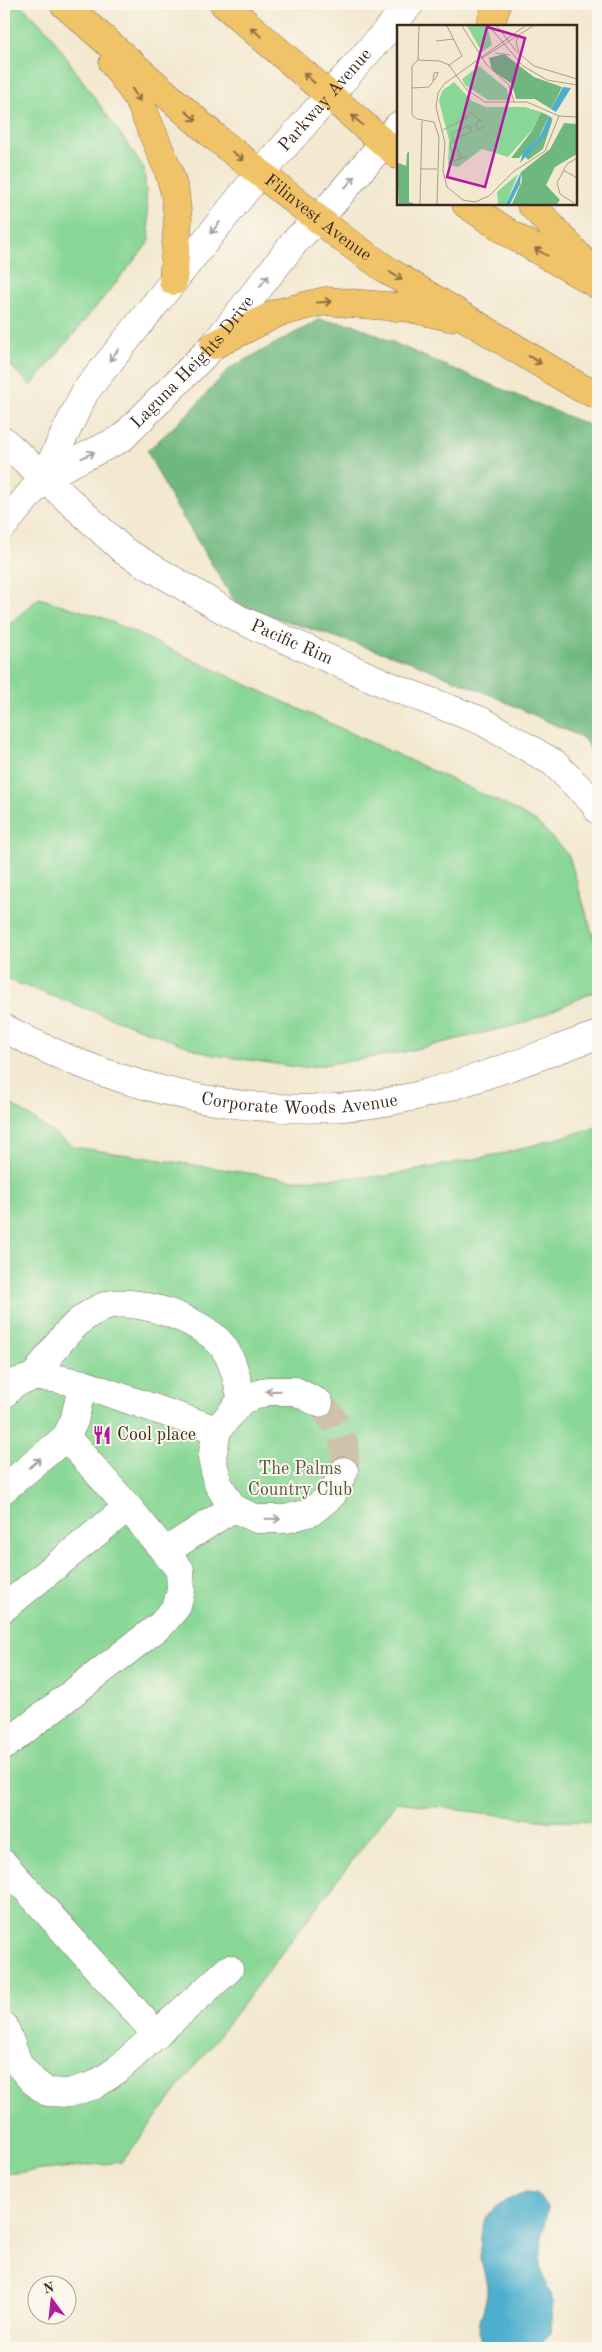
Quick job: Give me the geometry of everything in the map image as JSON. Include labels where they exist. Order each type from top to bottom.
[{"type":"main road","name":"Filinvest Avenue","points":[[64,4],[216,138],[390,272],[598,396]]},
{"type":"main road","points":[[224,4],[330,96],[393,142]]},
{"type":"main road","points":[[88,27],[138,98],[169,172],[175,193],[178,220],[173,281]]},
{"type":"main road","points":[[467,205],[512,235],[598,284]]},
{"type":"main road","points":[[532,205],[598,278]]},
{"type":"main road","points":[[214,345],[277,313],[325,301],[410,308],[470,321]]},
{"type":"street","name":"Parkway Avenue","points":[[260,173],[410,4]]},
{"type":"street","points":[[319,219],[393,142]]},
{"type":"street","name":"Laguna Heights Drive","points":[[4,525],[44,477],[85,392],[260,173]]},
{"type":"street","name":"Laguna Heights Drive","points":[[44,477],[122,438],[214,345],[297,239],[319,219]]},
{"type":"street","name":"Pacific Rim","points":[[4,441],[124,551],[239,620],[395,688],[482,720],[554,763],[598,810]]},
{"type":"street","name":"Corporate Woods Avenue","points":[[4,1028],[27,1041],[107,1075],[188,1096],[270,1107],[350,1107],[414,1096],[477,1079],[598,1034]]},
{"type":"street","points":[[34,1377],[73,1324],[103,1306],[130,1303],[162,1310],[202,1328],[221,1343],[232,1364],[242,1400]]},
{"type":"street","points":[[4,1394],[14,1383],[34,1377],[54,1378],[82,1384],[217,1430]]},
{"type":"street","points":[[4,1489],[66,1436],[74,1421],[82,1384]]},
{"type":"street","points":[[319,1403],[295,1391],[268,1390],[242,1400],[217,1430],[212,1458],[218,1484],[233,1508],[257,1519],[286,1519],[311,1512],[332,1495],[344,1471]]},
{"type":"street","points":[[4,1746],[162,1624],[177,1606],[181,1590],[180,1570],[166,1551],[66,1436]]},
{"type":"street","points":[[4,1608],[128,1507]]},
{"type":"street","points":[[166,1551],[233,1508]]},
{"type":"street","points":[[4,1864],[157,2035]]},
{"type":"street","points":[[4,2026],[19,2065],[33,2080],[47,2092],[69,2094],[95,2085],[117,2070],[229,1969]]},
{"type":"green space","points":[[4,4],[20,4],[47,30],[144,168],[150,241],[31,386],[4,359]]},
{"type":"green space","points":[[319,320],[353,324],[432,360],[598,429],[598,760],[583,738],[493,696],[412,662],[237,605],[171,498],[147,451],[190,412],[230,368]]},
{"type":"green space","points":[[39,598],[101,617],[508,806],[538,823],[569,856],[598,952],[598,990],[525,1023],[395,1054],[303,1068],[208,1054],[4,978],[4,629]]},
{"type":"green space","name":"The Palms Country Club","points":[[4,1099],[74,1147],[295,1180],[386,1176],[505,1153],[598,1127],[598,1822],[547,1821],[397,1802],[122,2162],[4,2174]]},
{"type":"water","points":[[526,2192],[537,2193],[548,2208],[542,2234],[540,2266],[553,2302],[551,2333],[537,2348],[483,2347],[479,2331],[487,2295],[481,2257],[484,2222],[489,2214],[503,2202]]},
{"type":"tunnel","points":[[319,1403],[341,1434],[345,1451],[344,1471]]},
{"type":"place","name":"Cool place","points":[[102,1435]]}]
